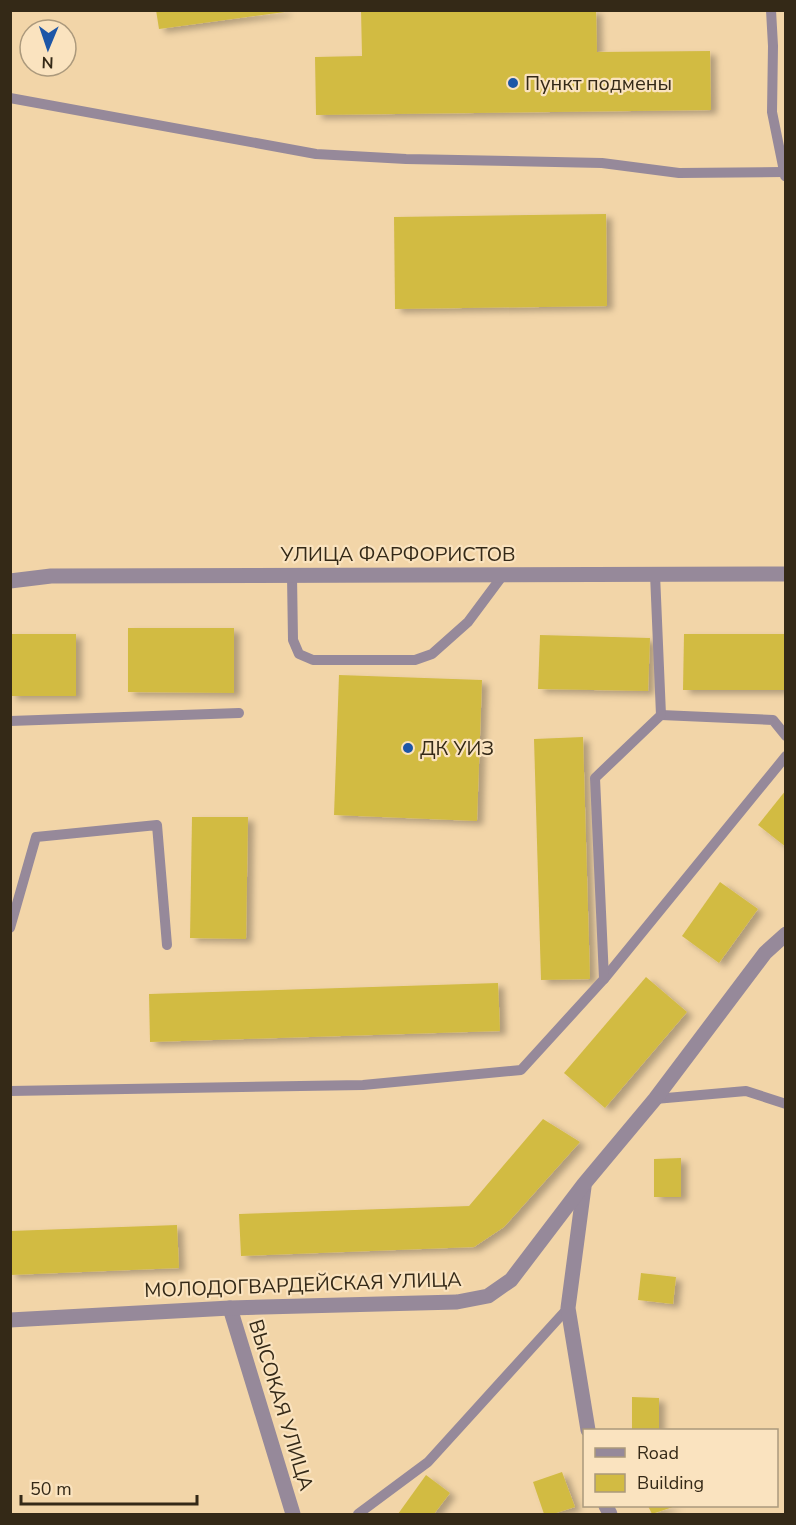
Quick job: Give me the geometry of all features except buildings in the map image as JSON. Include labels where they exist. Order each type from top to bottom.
[{"type":"street","name":"УЛИЦА ФАРФОРИСТОВ","points":[[10,581],[51,576],[786,574]]},
{"type":"street","name":"МОЛОДОГВАРДЕЙСКАЯ УЛИЦА","points":[[10,1320],[230,1308],[457,1302],[488,1296],[511,1280],[584,1184],[655,1099],[765,954],[786,934]]},
{"type":"street","points":[[584,1184],[568,1308],[588,1429]]},
{"type":"street","name":"ВЫСОКАЯ УЛИЦА","points":[[230,1308],[293,1515]]},
{"type":"lane","points":[[10,98],[316,154],[406,159],[602,163],[679,173],[784,174],[772,112],[771,10]]},
{"type":"lane","points":[[292,576],[293,640],[298,654],[313,660],[415,660],[432,654],[468,622],[503,574]]},
{"type":"lane","points":[[656,574],[661,715]]},
{"type":"lane","points":[[10,721],[239,713]]},
{"type":"lane","points":[[604,979],[596,778],[661,715],[773,720],[786,736]]},
{"type":"lane","points":[[10,1091],[363,1085],[521,1070],[604,979],[786,756]]},
{"type":"lane","points":[[10,928],[36,837],[157,825],[166,945]]},
{"type":"lane","points":[[655,1099],[746,1091],[786,1104]]},
{"type":"lane","points":[[358,1515],[428,1462],[568,1308]]},
{"type":"place","name":"Пункт подмены","points":[[513,83]]},
{"type":"place","name":"ДК УИЗ","points":[[408,748]]}]
